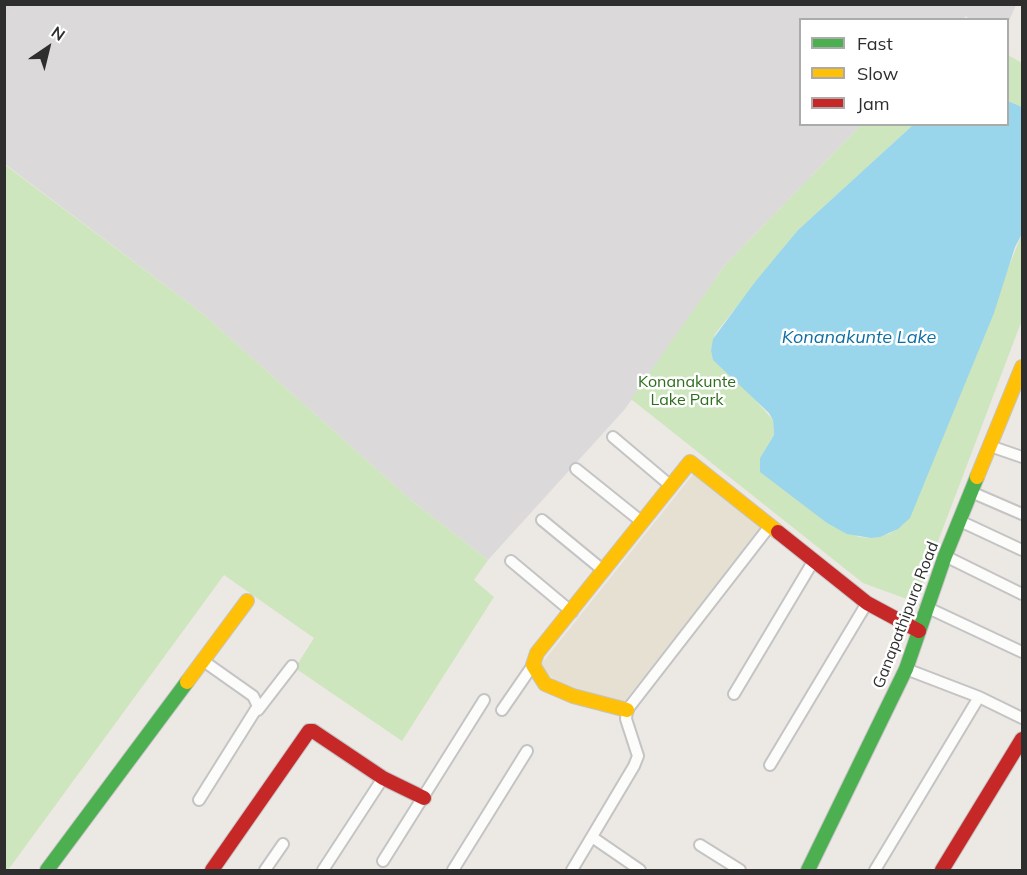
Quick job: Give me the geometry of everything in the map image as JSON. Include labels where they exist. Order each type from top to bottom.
[{"type":"street","name":"Ganapathipura Road","points":[[808,870],[906,669],[945,556],[990,446],[1018,393],[1023,367]]},
{"type":"street","points":[[613,437],[670,486]]},
{"type":"street","points":[[990,446],[1023,458]]},
{"type":"street","points":[[502,710],[533,665],[537,653],[572,612],[686,465],[692,462],[769,527],[867,603],[919,631]]},
{"type":"street","points":[[576,470],[642,522]]},
{"type":"street","points":[[971,492],[1023,514]]},
{"type":"street","points":[[542,520],[604,571]]},
{"type":"street","points":[[960,521],[1023,550]]},
{"type":"street","points":[[572,870],[630,774],[638,756],[626,719],[627,710],[769,527]]},
{"type":"street","points":[[945,556],[1023,594]]},
{"type":"street","points":[[734,694],[814,560]]},
{"type":"street","points":[[511,561],[572,612]]},
{"type":"street","points":[[47,870],[247,601]]},
{"type":"street","points":[[770,765],[867,603]]},
{"type":"street","points":[[926,607],[1023,652]]},
{"type":"street","points":[[202,660],[253,696],[258,702],[257,711]]},
{"type":"street","points":[[533,665],[545,684],[573,696],[627,710]]},
{"type":"street","points":[[199,800],[257,711],[292,666]]},
{"type":"street","points":[[906,669],[979,697],[1023,718]]},
{"type":"street","points":[[875,870],[979,697]]},
{"type":"street","points":[[383,861],[484,700]]},
{"type":"street","points":[[212,870],[309,731],[313,731],[383,778],[424,798]]},
{"type":"street","points":[[942,870],[1023,739]]},
{"type":"street","points":[[453,870],[527,751]]},
{"type":"street","points":[[323,870],[383,778]]},
{"type":"street","points":[[592,837],[640,870]]},
{"type":"street","points":[[265,870],[284,844]]},
{"type":"street","points":[[700,845],[740,870]]},
{"type":"shaded area","points":[[4,5],[1016,5],[1009,21],[1009,18],[968,18],[966,16],[964,18],[799,18],[799,126],[860,126],[725,265],[625,409],[488,560],[411,500],[202,313],[5,164]]},
{"type":"shaded area","points":[[695,472],[761,529],[623,703],[566,689],[539,667]]},
{"type":"green space","points":[[1009,56],[1022,63],[1022,107],[1009,101]]},
{"type":"green space","name":"Konanakunte Lake Park","points":[[860,126],[912,126],[798,230],[715,334],[711,350],[773,420],[774,435],[760,458],[827,523],[859,537],[871,538],[889,534],[904,524],[1022,234],[1022,320],[915,602],[863,583],[631,399],[725,265]]},
{"type":"green space","points":[[4,164],[202,313],[411,500],[488,560],[474,580],[494,597],[402,741],[295,668],[314,638],[224,575],[8,870],[4,870]]},
{"type":"water","name":"Konanakunte Lake","points":[[1009,101],[1022,107],[1022,234],[1015,247],[994,313],[910,518],[898,529],[880,537],[871,538],[847,534],[827,523],[760,472],[760,458],[774,435],[773,420],[769,413],[713,360],[711,350],[713,339],[755,282],[798,230],[912,126],[1009,126]]},
{"type":"traffic: fast","points":[[808,870],[906,669],[945,556],[977,477]]},
{"type":"traffic: fast","points":[[47,870],[187,682]]},
{"type":"traffic: slow","points":[[977,477],[1022,367]]},
{"type":"traffic: slow","points":[[627,710],[573,696],[545,684],[533,665],[537,653],[690,462],[778,532]]},
{"type":"traffic: slow","points":[[187,682],[247,601]]},
{"type":"traffic: jam","points":[[778,532],[867,603],[919,631]]},
{"type":"traffic: jam","points":[[212,870],[309,731],[313,731],[383,778],[424,798]]},
{"type":"traffic: jam","points":[[942,870],[1022,739]]}]
